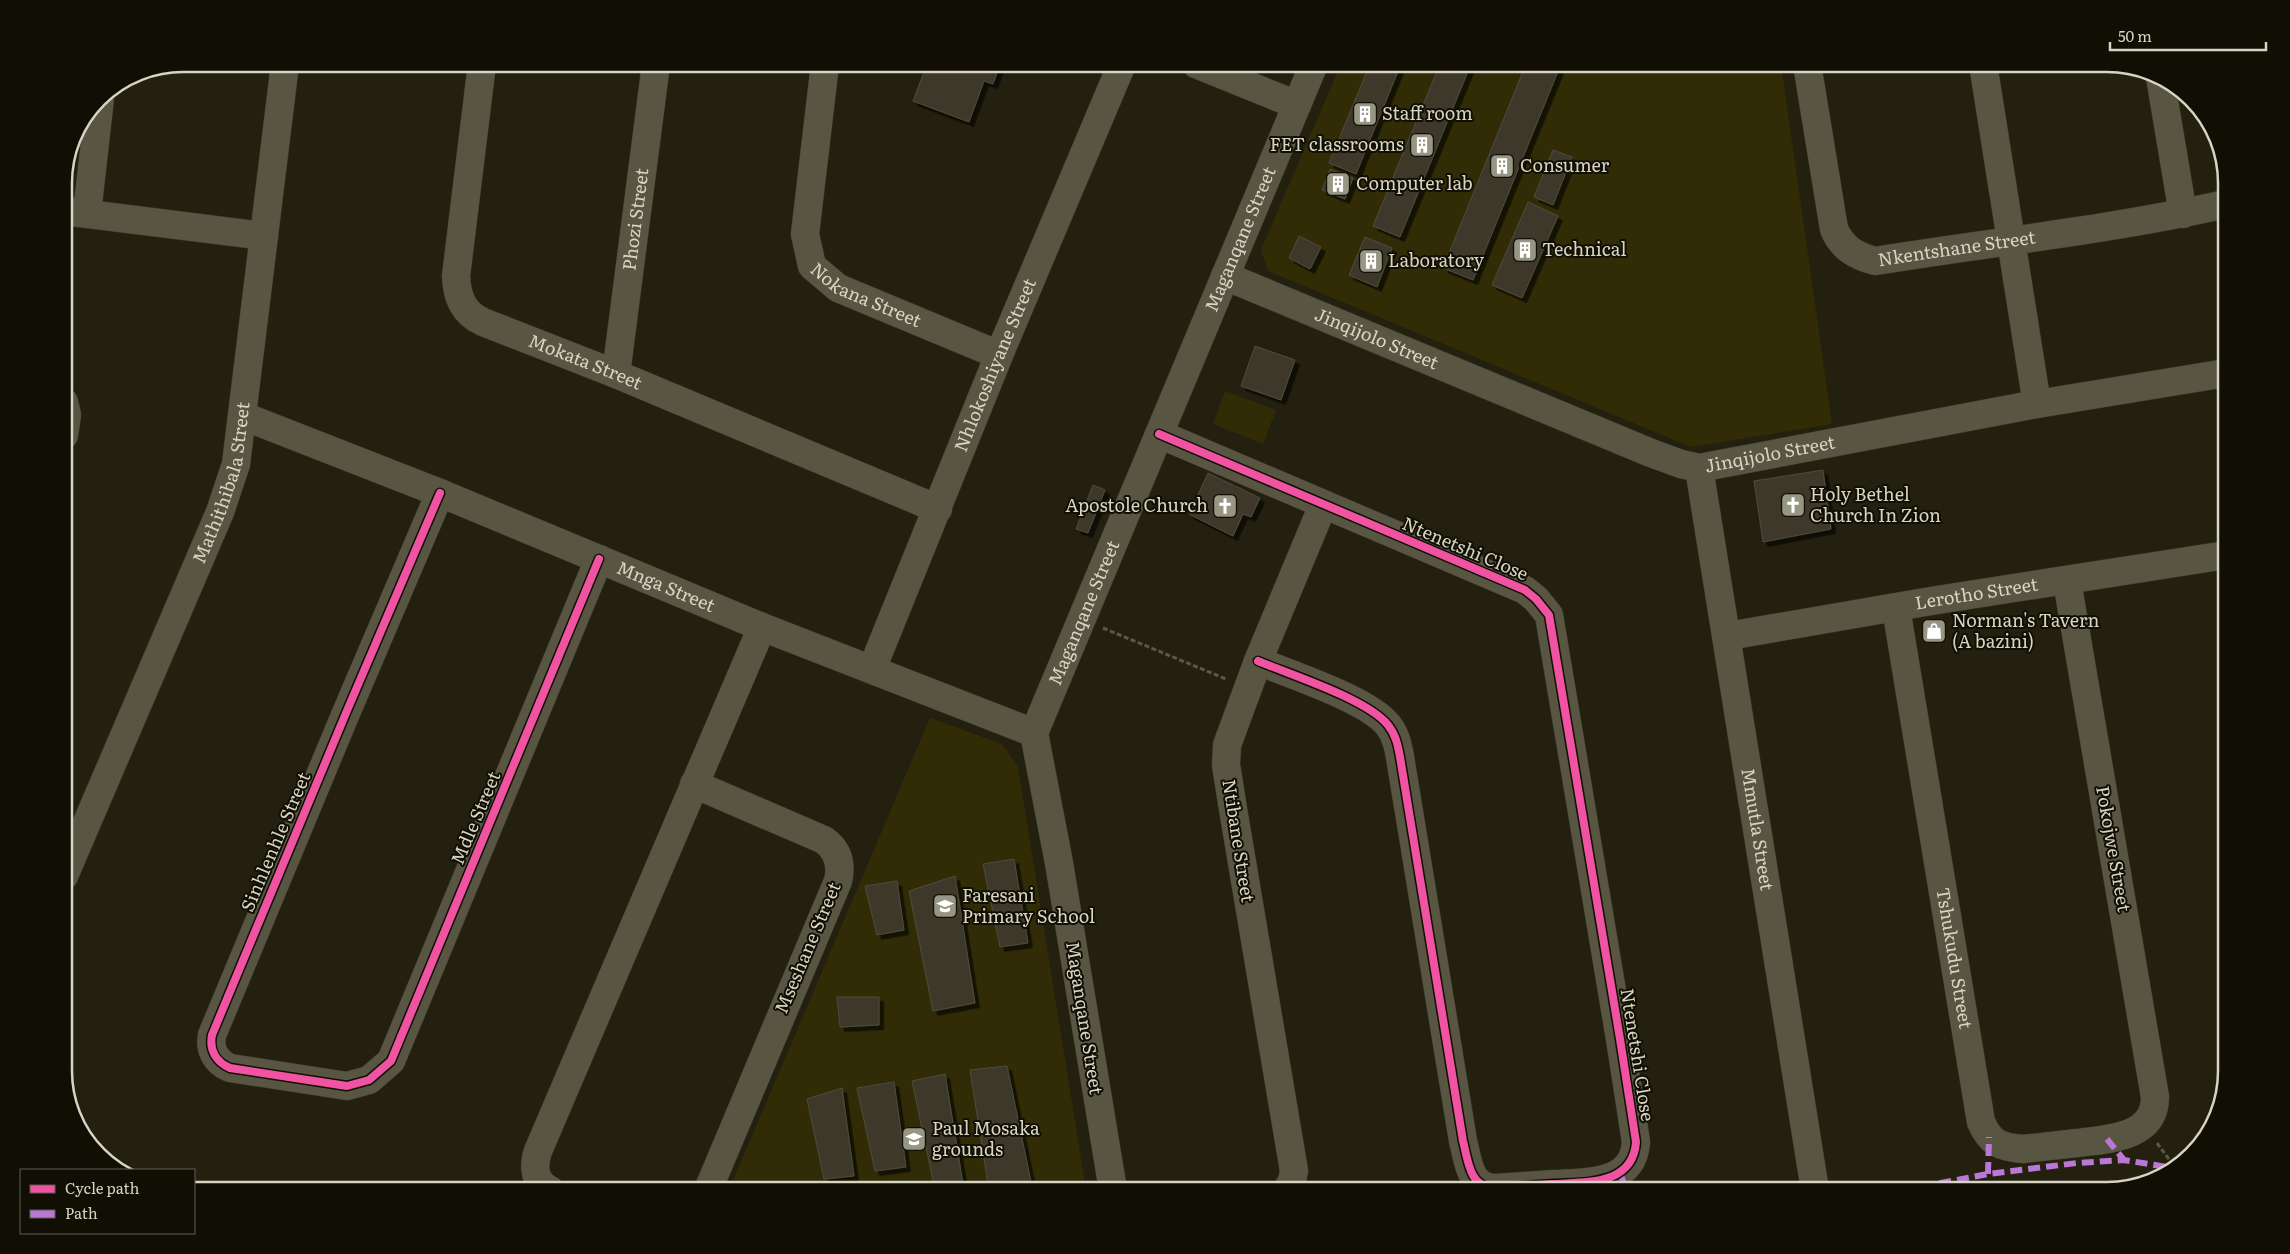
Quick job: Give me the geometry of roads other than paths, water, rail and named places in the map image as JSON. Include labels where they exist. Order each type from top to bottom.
[{"type":"street","name":"Mathithibala Street","points":[[73,855],[220,512],[236,464],[284,73]]},
{"type":"street","name":"Mokata Street","points":[[481,73],[457,266],[456,286],[460,302],[466,311],[483,322],[616,374],[938,509]]},
{"type":"street","name":"Phozi Street","points":[[616,374],[655,73]]},
{"type":"street","name":"Nokana Street","points":[[824,73],[805,234],[812,266],[838,288],[998,355]]},
{"type":"street","name":"Nhlokoshiyane Street","points":[[872,669],[938,509],[998,355],[1118,73]]},
{"type":"street","points":[[1218,73],[1297,105]]},
{"type":"street","name":"Maganqane Street","points":[[1113,1182],[1059,863],[1034,733],[1310,73]]},
{"type":"street","name":"Nkentshane Street","points":[[1808,73],[1834,229],[1840,240],[1859,256],[1875,261],[2012,242],[2183,214],[2217,206]]},
{"type":"street","points":[[1984,73],[2037,404]]},
{"type":"street","points":[[2162,87],[2183,214]]},
{"type":"street","points":[[97,114],[76,212],[264,236]]},
{"type":"street","name":"Jinqijolo Street","points":[[1225,276],[1642,449],[1681,464],[1700,468],[2037,404],[2217,374]]},
{"type":"street","name":"Mnga Street","points":[[243,416],[440,493],[762,627],[1034,733]]},
{"type":"street","name":"Ntenetshi Close","points":[[1159,434],[1525,590],[1549,614],[1636,1142],[1633,1157],[1620,1172],[1601,1181],[1586,1182]]},
{"type":"street","name":"Mmutla Street","points":[[1700,468],[1814,1182]]},
{"type":"street","name":"Sinhlenhle Street","points":[[369,1080],[356,1084],[336,1086],[230,1068],[216,1058],[211,1039],[346,713],[440,493]]},
{"type":"street","name":"Ntibane Street","points":[[1291,1182],[1294,1171],[1226,765],[1228,745],[1258,661],[1323,505]]},
{"type":"street","name":"Lerotho Street","points":[[1728,636],[2217,556]]},
{"type":"street","name":"Mdle Street","points":[[369,1080],[391,1061],[599,560]]},
{"type":"street","name":"Pokojwe Street","points":[[2067,581],[2155,1097],[2154,1111],[2150,1118]]},
{"type":"street","name":"Tshukudu Street","points":[[1896,608],[1981,1122],[1984,1130],[1989,1137],[2000,1145],[2023,1149],[2126,1136],[2141,1128],[2150,1118]]},
{"type":"street","points":[[540,1182],[536,1174],[535,1162],[538,1151],[762,627]]},
{"type":"street","name":"Ntenetshi Close","points":[[1258,661],[1364,706],[1387,724],[1395,737],[1463,1141],[1476,1182]]},
{"type":"street","name":"Mseshane Street","points":[[694,784],[824,840],[836,853],[840,867],[838,881],[711,1182]]},
{"type":"place","name":"Staff room","points":[[1365,114]]},
{"type":"place","name":"FET classrooms","points":[[1422,145]]},
{"type":"place","name":"Consumer","points":[[1502,166]]},
{"type":"place","name":"Computer lab","points":[[1338,184]]},
{"type":"place","name":"Technical","points":[[1525,250]]},
{"type":"place","name":"Laboratory","points":[[1371,261]]},
{"type":"place","name":"Holy Bethel Church In Zion","points":[[1793,505]]},
{"type":"place","name":"Apostole Church","points":[[1225,506]]},
{"type":"place","name":"Norman's Tavern (A bazini)","points":[[1934,631]]},
{"type":"place","name":"Faresani Primary School","points":[[945,906]]},
{"type":"place","name":"Paul Mosaka grounds","points":[[914,1139]]}]
